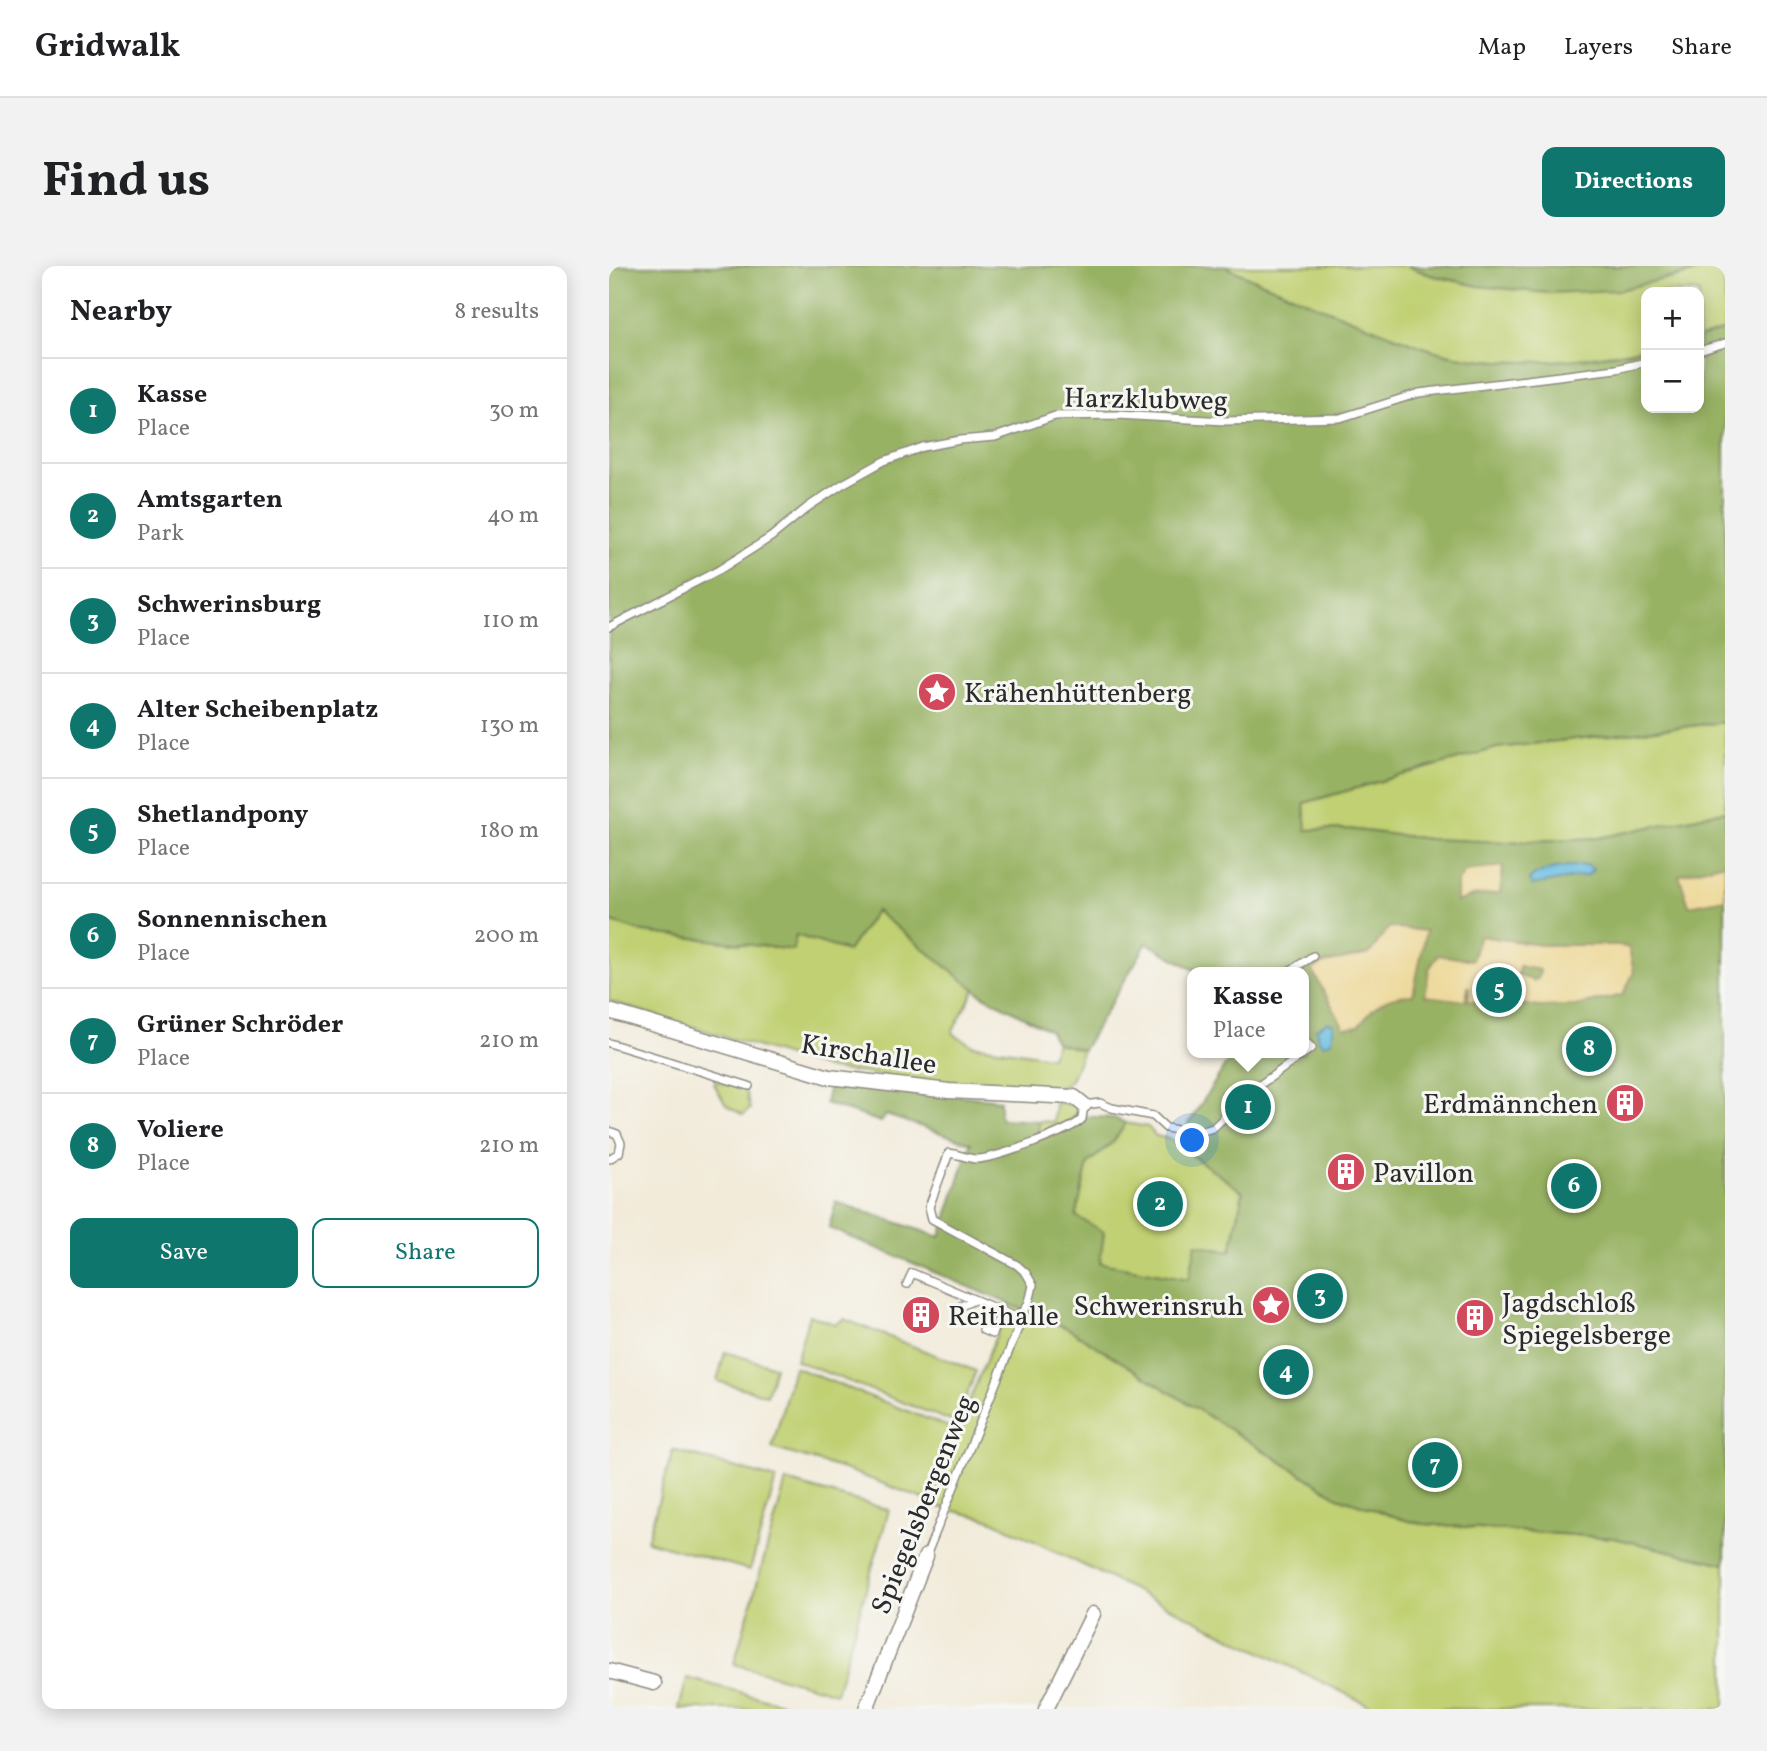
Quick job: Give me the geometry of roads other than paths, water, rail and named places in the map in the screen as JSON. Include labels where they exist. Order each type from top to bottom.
[{"type":"street","name":"Kirschallee","points":[[609,1011],[829,1077],[949,1091],[1074,1097],[1084,1105]]},
{"type":"street","name":"Spiegelsbergenweg","points":[[866,1709],[926,1556]]},
{"type":"street","points":[[1046,1709],[1093,1614]]},
{"type":"street","points":[[609,1671],[654,1683]]},
{"type":"lane","points":[[1702,350],[1725,343]]},
{"type":"lane","name":"Harzklubweg","points":[[609,627],[719,570],[771,537],[841,485],[884,461],[923,447],[995,437],[1055,416],[1117,415],[1225,421],[1340,418],[1419,393],[1616,369],[1641,363]]},
{"type":"lane","points":[[1295,967],[1313,956]]},
{"type":"lane","points":[[609,1042],[750,1086]]},
{"type":"lane","points":[[1084,1105],[1100,1103],[1153,1116],[1166,1128],[1196,1133],[1213,1128],[1254,1089],[1298,1058]]},
{"type":"lane","name":"Spiegelsbergenweg","points":[[926,1556],[1019,1326],[1016,1317],[1024,1313],[1029,1305],[1033,1285],[1017,1265],[932,1219],[929,1207],[949,1153],[977,1159],[993,1156],[1071,1128],[1082,1119],[1084,1105]]},
{"type":"lane","points":[[609,1131],[617,1134],[621,1143],[619,1153],[609,1159]]},
{"type":"lane","points":[[907,1284],[912,1273],[1016,1317]]},
{"type":"lane","points":[[961,1306],[974,1300]]},
{"type":"lane","points":[[983,1330],[992,1334],[1002,1310]]},
{"type":"water","points":[[1588,865],[1593,870],[1588,875],[1532,885],[1529,880],[1548,870]]},
{"type":"water","points":[[1327,1022],[1334,1024],[1332,1042],[1323,1044],[1318,1040],[1316,1029]]},
{"type":"place","name":"Krähenhüttenberg","points":[[937,692]]},
{"type":"place","name":"Shetlandpony","points":[[1499,990]]},
{"type":"place","name":"Voliere","points":[[1589,1049]]},
{"type":"place","name":"Erdmännchen","points":[[1625,1103]]},
{"type":"place","name":"Kasse","points":[[1248,1107]]},
{"type":"place","name":"Pavillon","points":[[1346,1172]]},
{"type":"place","name":"Sonnennischen","points":[[1574,1186]]},
{"type":"place","name":"Amtsgarten","points":[[1160,1204]]},
{"type":"place","name":"Schwerinsburg","points":[[1320,1296]]},
{"type":"place","name":"Schwerinsruh","points":[[1271,1305]]},
{"type":"place","name":"Reithalle","points":[[921,1315]]},
{"type":"place","name":"Jagdschloß Spiegelsberge","points":[[1475,1318]]},
{"type":"place","name":"Alter Scheibenplatz","points":[[1286,1372]]},
{"type":"place","name":"Grüner Schröder","points":[[1435,1465]]}]
